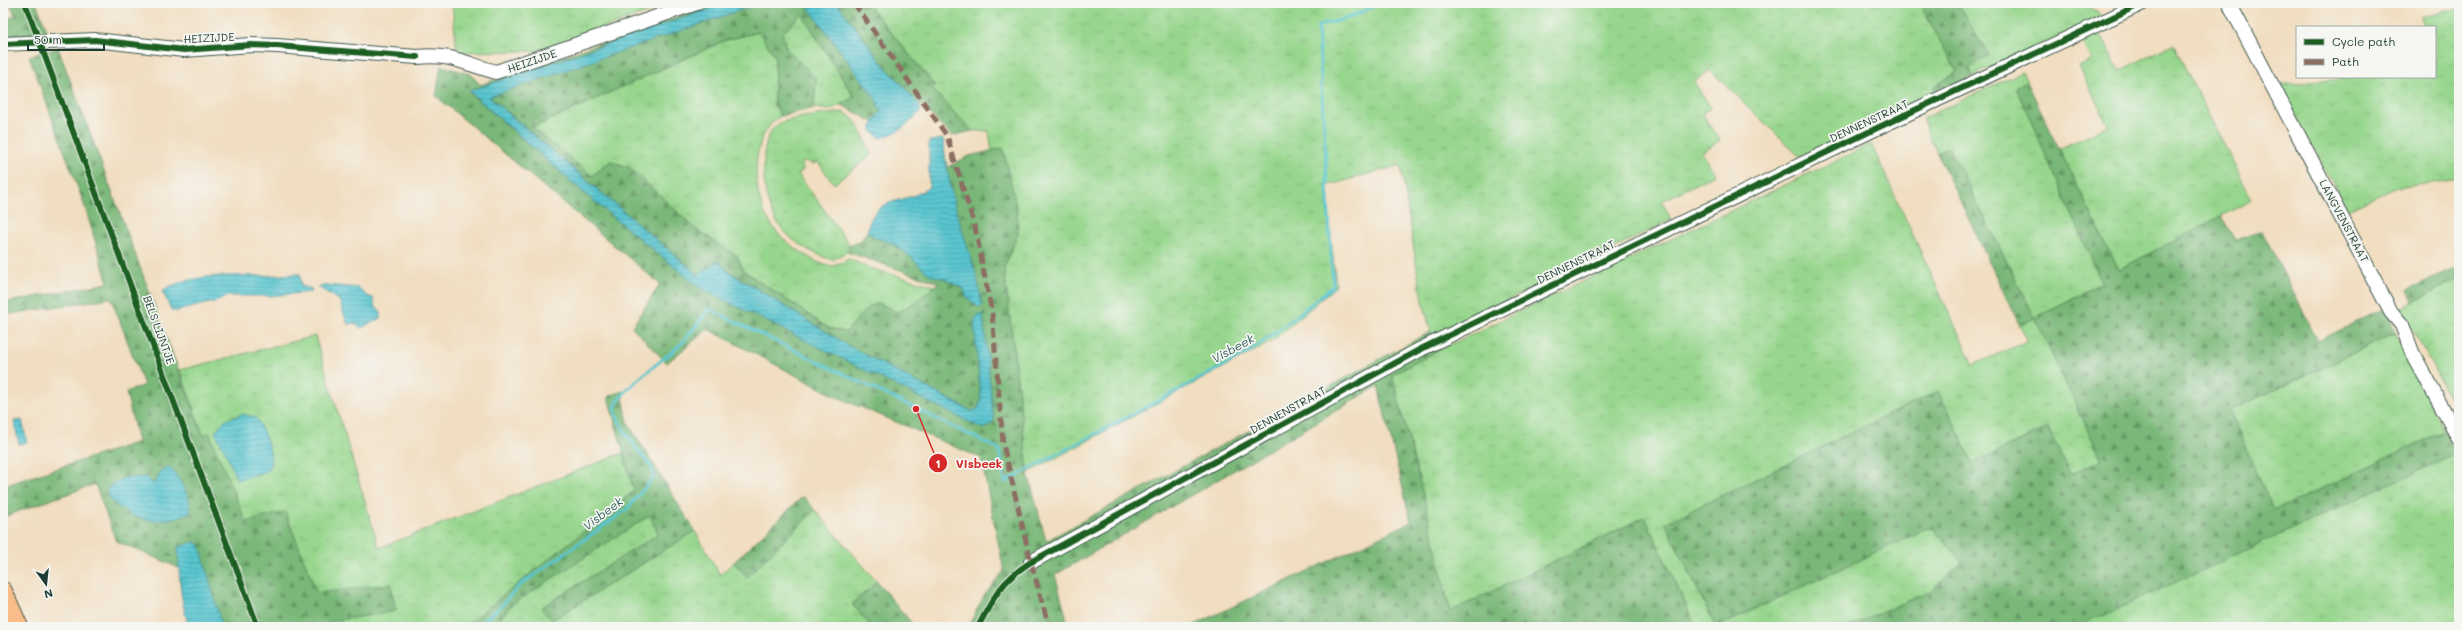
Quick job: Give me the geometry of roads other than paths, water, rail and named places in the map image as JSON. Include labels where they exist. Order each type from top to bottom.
[{"type":"main road","points":[[3,591],[19,627]]},
{"type":"street","name":"HEIZIJDE","points":[[3,44],[95,40],[184,50],[252,45],[417,57],[438,54],[469,62],[496,72],[697,3]]},
{"type":"street","name":"DENNENSTRAAT","points":[[1031,562],[1421,349],[1877,128],[2143,3]]},
{"type":"street","name":"LANGVENSTRAAT","points":[[2229,3],[2392,312],[2402,325],[2412,352],[2459,439]]},
{"type":"water","points":[[727,3],[761,3],[489,97],[698,275],[719,260],[725,269],[849,346],[971,411],[978,409],[981,399],[974,322],[977,316],[983,314],[994,422],[983,429],[700,288],[584,193],[469,91]]},
{"type":"water","points":[[805,3],[837,3],[881,62],[916,102],[918,100],[921,111],[903,128],[881,138],[872,132],[872,125],[881,111],[875,98]]},
{"type":"water","points":[[943,139],[953,198],[975,272],[982,307],[978,307],[969,300],[964,289],[945,279],[930,275],[906,253],[890,242],[876,238],[867,231],[871,219],[884,205],[911,197],[929,187],[929,141]]},
{"type":"water","points":[[300,274],[301,286],[312,289],[311,292],[271,296],[228,296],[218,301],[172,311],[162,291],[176,284],[192,279],[226,276]]},
{"type":"water","points":[[327,285],[359,288],[367,296],[373,298],[375,307],[381,311],[381,318],[361,328],[354,323],[348,325],[339,300],[318,287]]},
{"type":"water","points":[[242,414],[255,417],[258,421],[266,439],[271,459],[267,471],[237,480],[226,453],[215,432],[224,421]]},
{"type":"water","points":[[22,420],[27,442],[19,444],[14,421]]},
{"type":"water","points":[[170,467],[187,495],[190,513],[168,519],[148,520],[130,514],[111,501],[107,488],[124,478],[145,477],[154,484],[161,470]]},
{"type":"water","points":[[194,542],[200,545],[222,627],[189,627],[182,598],[178,547]]},
{"type":"waterway","name":"Visbeek","points":[[476,627],[501,606],[520,585],[626,510],[654,477],[652,469],[630,440],[620,423],[615,409],[617,402],[644,375],[682,343],[709,309],[999,449],[1005,482],[1246,354],[1297,316],[1333,286],[1318,26],[1351,17],[1380,3]]},
{"type":"place","name":"Visbeek","points":[[916,409]]}]
